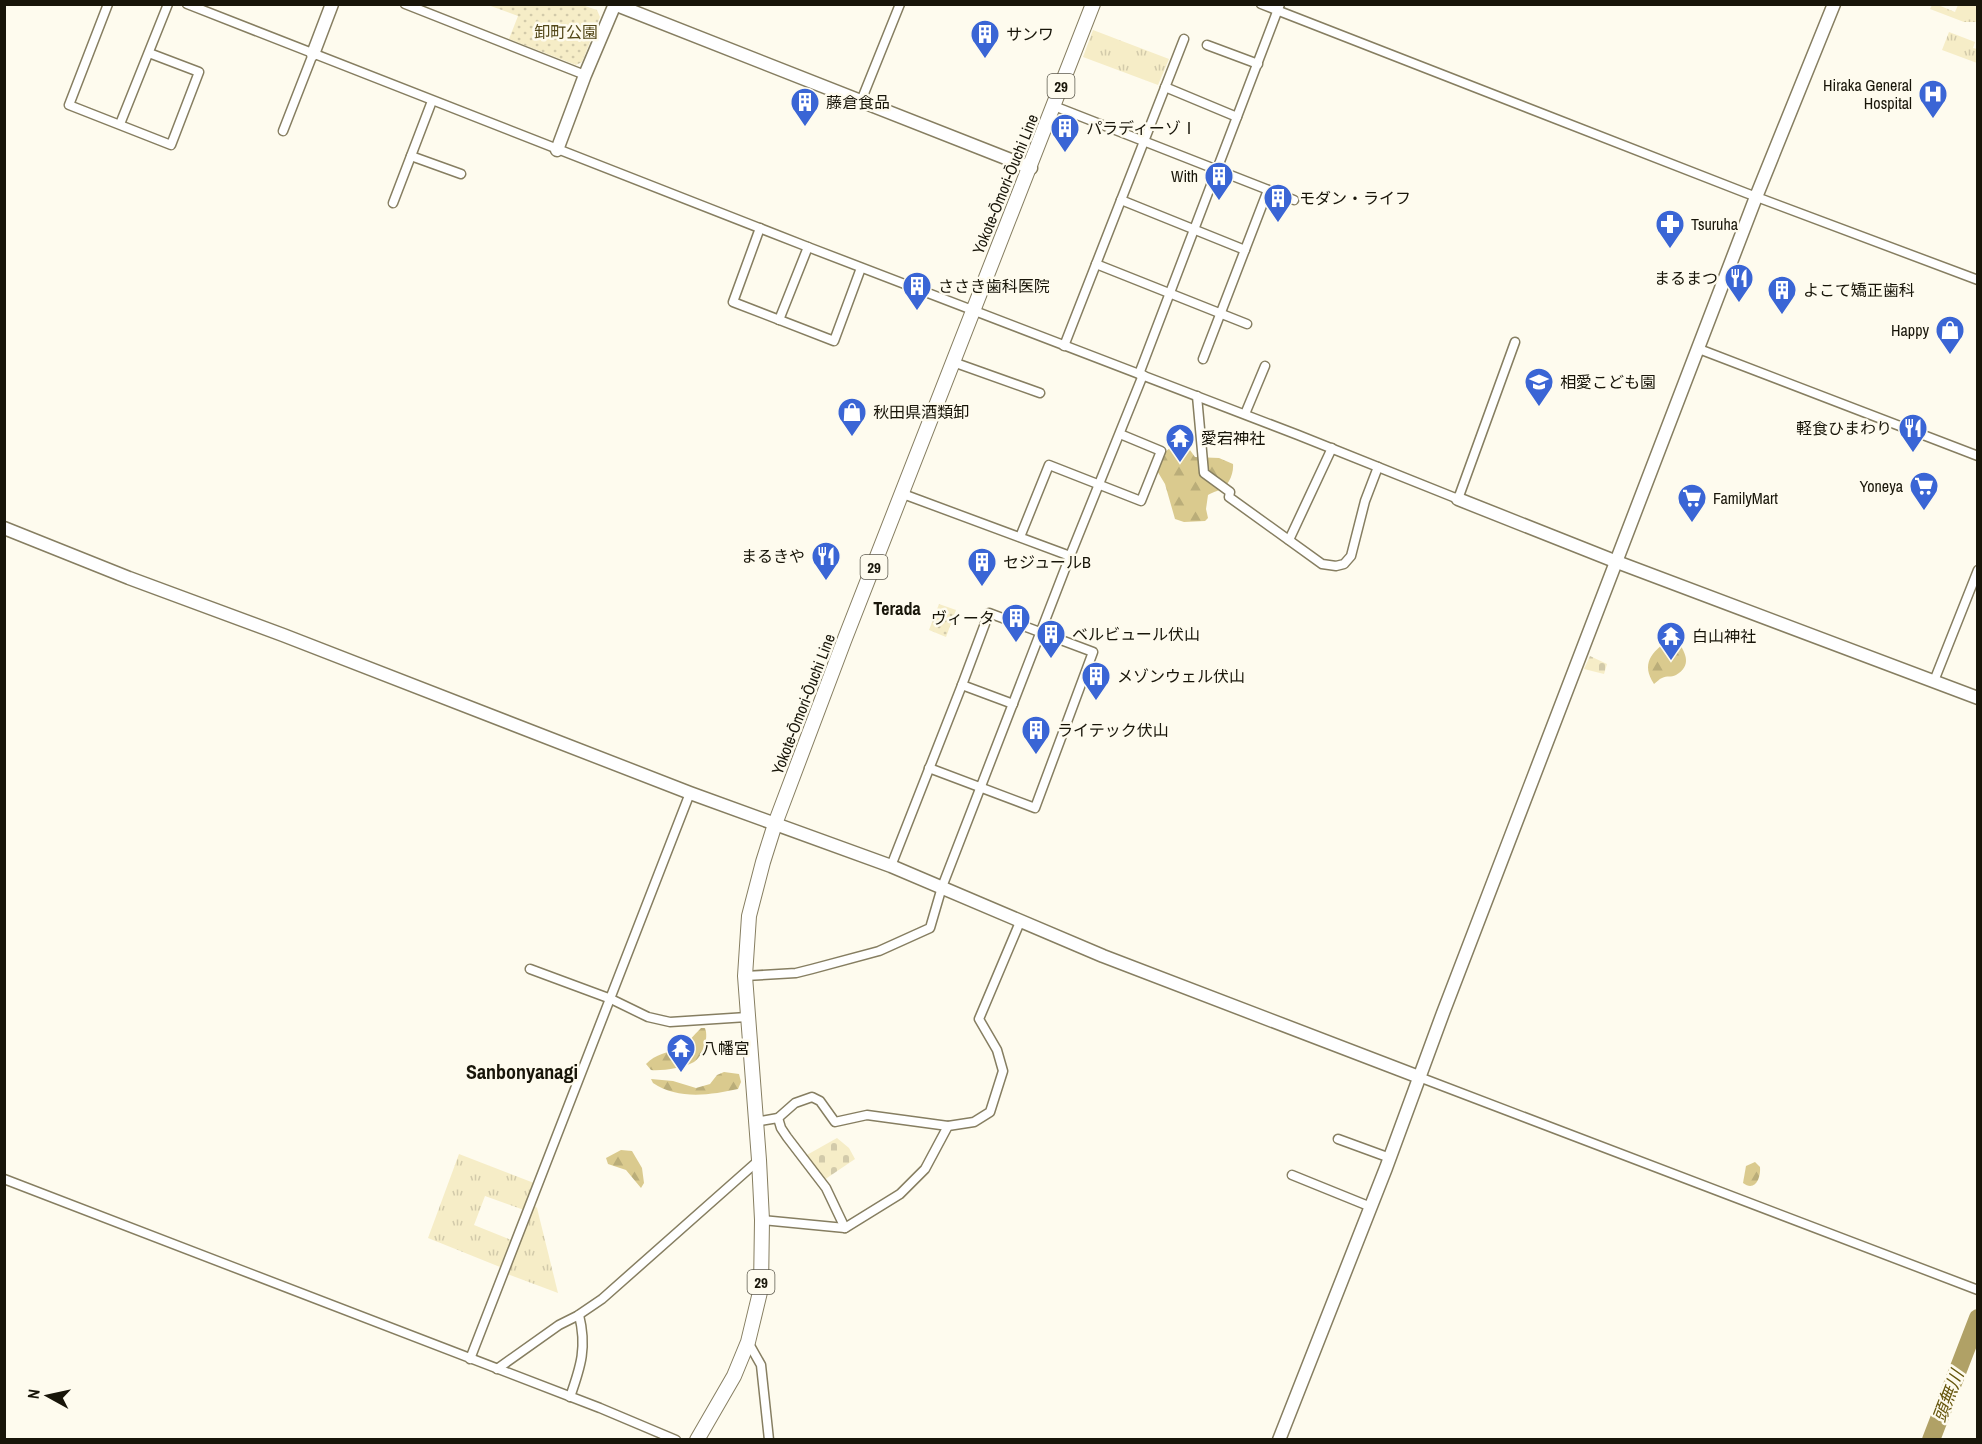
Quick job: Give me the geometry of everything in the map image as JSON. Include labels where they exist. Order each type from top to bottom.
[{"type":"main road","name":"Yokote-Ōmori-Ōuchi Line","points":[[697,1440],[734,1376],[748,1342],[761,1288],[762,1220],[759,1160],[745,976],[749,916],[775,824],[1093,4]]},
{"type":"street","points":[[108,4],[69,105],[171,145],[199,72],[149,52]]},
{"type":"street","points":[[120,124],[168,4]]},
{"type":"street","points":[[187,4],[432,102],[1245,414],[1617,562],[1977,698]]},
{"type":"street","points":[[283,131],[332,4]]},
{"type":"street","points":[[405,4],[585,75]]},
{"type":"street","points":[[861,101],[900,4]]},
{"type":"street","points":[[1261,4],[1279,8],[1756,197],[1977,280]]},
{"type":"street","points":[[1279,1440],[1390,1158],[1756,197],[1834,4]]},
{"type":"street","points":[[557,150],[614,5],[1031,168]]},
{"type":"street","points":[[745,976],[796,973],[879,951],[930,928],[942,887],[1070,556],[1120,434],[1170,293],[1279,8]]},
{"type":"street","points":[[1064,346],[1184,39]]},
{"type":"street","points":[[1207,45],[1258,64]]},
{"type":"street","points":[[1165,87],[1237,117]]},
{"type":"street","points":[[393,203],[432,102]]},
{"type":"street","points":[[1054,106],[1294,200]]},
{"type":"street","points":[[411,156],[461,174]]},
{"type":"street","points":[[1203,359],[1268,190]]},
{"type":"street","points":[[1121,200],[1245,250]]},
{"type":"street","points":[[760,228],[733,302],[834,341],[861,268]]},
{"type":"street","points":[[779,320],[808,247]]},
{"type":"street","points":[[1096,264],[1247,324]]},
{"type":"street","points":[[1458,499],[1515,342]]},
{"type":"street","points":[[1699,349],[1977,456]]},
{"type":"street","points":[[953,362],[1040,393]]},
{"type":"street","points":[[1245,414],[1265,366]]},
{"type":"street","points":[[1197,396],[1204,473],[1230,492],[1229,496],[1322,564],[1336,566],[1344,564],[1351,556],[1365,501],[1378,467]]},
{"type":"street","points":[[1020,537],[1049,465],[1141,501],[1161,451],[1120,434]]},
{"type":"street","points":[[1290,540],[1332,448]]},
{"type":"street","points":[[903,494],[1070,556]]},
{"type":"street","points":[[4,528],[690,793],[891,866],[1020,922],[1977,1290]]},
{"type":"street","points":[[1934,681],[1977,570]]},
{"type":"street","points":[[891,866],[989,613],[1093,652],[1035,808],[929,768]]},
{"type":"street","points":[[962,685],[1013,704]]},
{"type":"street","points":[[470,1359],[690,793]]},
{"type":"street","points":[[755,1122],[778,1118],[795,1103],[812,1097],[820,1101],[835,1122],[867,1115],[948,1126],[974,1122],[990,1112],[1003,1071],[997,1050],[979,1019],[1020,922]]},
{"type":"street","points":[[530,969],[611,999],[648,1017],[670,1022],[747,1017]]},
{"type":"street","points":[[778,1118],[787,1137],[826,1188],[845,1228]]},
{"type":"street","points":[[762,1220],[845,1228],[900,1194],[925,1169],[948,1126]]},
{"type":"street","points":[[1338,1139],[1390,1158]]},
{"type":"street","points":[[497,1370],[559,1325],[602,1299],[759,1160]]},
{"type":"street","points":[[1292,1175],[1371,1207]]},
{"type":"street","points":[[4,1179],[676,1440]]},
{"type":"street","points":[[570,1397],[582,1362],[583,1330],[579,1315]]},
{"type":"street","points":[[748,1342],[761,1365],[769,1440]]},
{"type":"green space","name":"卸町公園","points":[[488,5],[582,5],[597,10],[600,17],[582,62],[576,65],[509,39],[518,16]]},
{"type":"green space","points":[[1932,5],[1955,12],[1958,5],[1977,5],[1977,22],[1964,22],[1930,9]]},
{"type":"green space","points":[[1093,30],[1169,59],[1158,85],[1083,57]]},
{"type":"green space","points":[[1949,32],[1975,42],[1973,48],[1977,49],[1977,63],[1942,50]]},
{"type":"green space","points":[[1179,445],[1187,446],[1195,457],[1219,458],[1233,464],[1227,484],[1208,495],[1206,509],[1208,518],[1205,521],[1184,522],[1175,519],[1165,484],[1156,469],[1167,450]]},
{"type":"green space","points":[[939,604],[956,610],[946,637],[929,630]]},
{"type":"green space","points":[[1669,640],[1678,642],[1685,655],[1686,664],[1676,675],[1664,677],[1654,684],[1650,677],[1648,664],[1657,649]]},
{"type":"green space","points":[[1590,656],[1607,664],[1604,674],[1584,669]]},
{"type":"green space","points":[[701,1028],[705,1028],[706,1042],[700,1056],[694,1062],[661,1070],[651,1070],[646,1064],[683,1045]]},
{"type":"green space","points":[[724,1072],[739,1074],[741,1082],[738,1089],[717,1093],[684,1094],[663,1088],[653,1083],[651,1079],[673,1081],[696,1088],[710,1084],[717,1075]]},
{"type":"green space","points":[[837,1138],[849,1148],[855,1159],[824,1180],[805,1156]]},
{"type":"green space","points":[[621,1150],[632,1151],[642,1168],[644,1183],[641,1188],[626,1170],[608,1164],[606,1158]]},
{"type":"green space","points":[[459,1154],[534,1183],[524,1210],[485,1196],[474,1225],[511,1240],[500,1267],[428,1238]]},
{"type":"green space","points":[[1755,1162],[1760,1167],[1758,1179],[1754,1185],[1747,1185],[1743,1183],[1746,1166]]},
{"type":"green space","points":[[534,1205],[537,1208],[558,1293],[507,1274]]},
{"type":"waterway","name":"頭無川","points":[[1931,1440],[1978,1318]]},
{"type":"place","name":"サンワ","points":[[985,60]]},
{"type":"place","name":"Hiraka General Hospital","points":[[1933,120]]},
{"type":"place","name":"藤倉食品","points":[[805,128]]},
{"type":"place","name":"パラディーゾⅠ","points":[[1065,154]]},
{"type":"place","name":"With","points":[[1219,202]]},
{"type":"place","name":"モダン・ライフ","points":[[1278,224]]},
{"type":"place","name":"Tsuruha","points":[[1670,250]]},
{"type":"place","name":"まるまつ","points":[[1739,304]]},
{"type":"place","name":"ささき歯科医院","points":[[917,312]]},
{"type":"place","name":"よこて矯正歯科","points":[[1782,316]]},
{"type":"place","name":"Happy","points":[[1950,356]]},
{"type":"place","name":"相愛こども園","points":[[1539,408]]},
{"type":"place","name":"秋田県酒類卸","points":[[852,438]]},
{"type":"place","name":"軽食ひまわり","points":[[1913,454]]},
{"type":"place","name":"愛宕神社","points":[[1180,464]]},
{"type":"place","name":"Yoneya","points":[[1924,512]]},
{"type":"place","name":"FamilyMart","points":[[1692,524]]},
{"type":"place","name":"まるきや","points":[[826,582]]},
{"type":"place","name":"セジュールB","points":[[982,588]]},
{"type":"place","name":"ヴィータ","points":[[1016,644]]},
{"type":"place","name":"ベルビュール伏山","points":[[1051,660]]},
{"type":"place","name":"白山神社","points":[[1671,662]]},
{"type":"place","name":"メゾンウェル伏山","points":[[1096,702]]},
{"type":"place","name":"ライテック伏山","points":[[1036,756]]},
{"type":"place","name":"八幡宮","points":[[681,1074]]},
{"type":"district","name":"Terada","points":[[897,608]]},
{"type":"district","name":"Sanbonyanagi","points":[[522,1071]]}]
